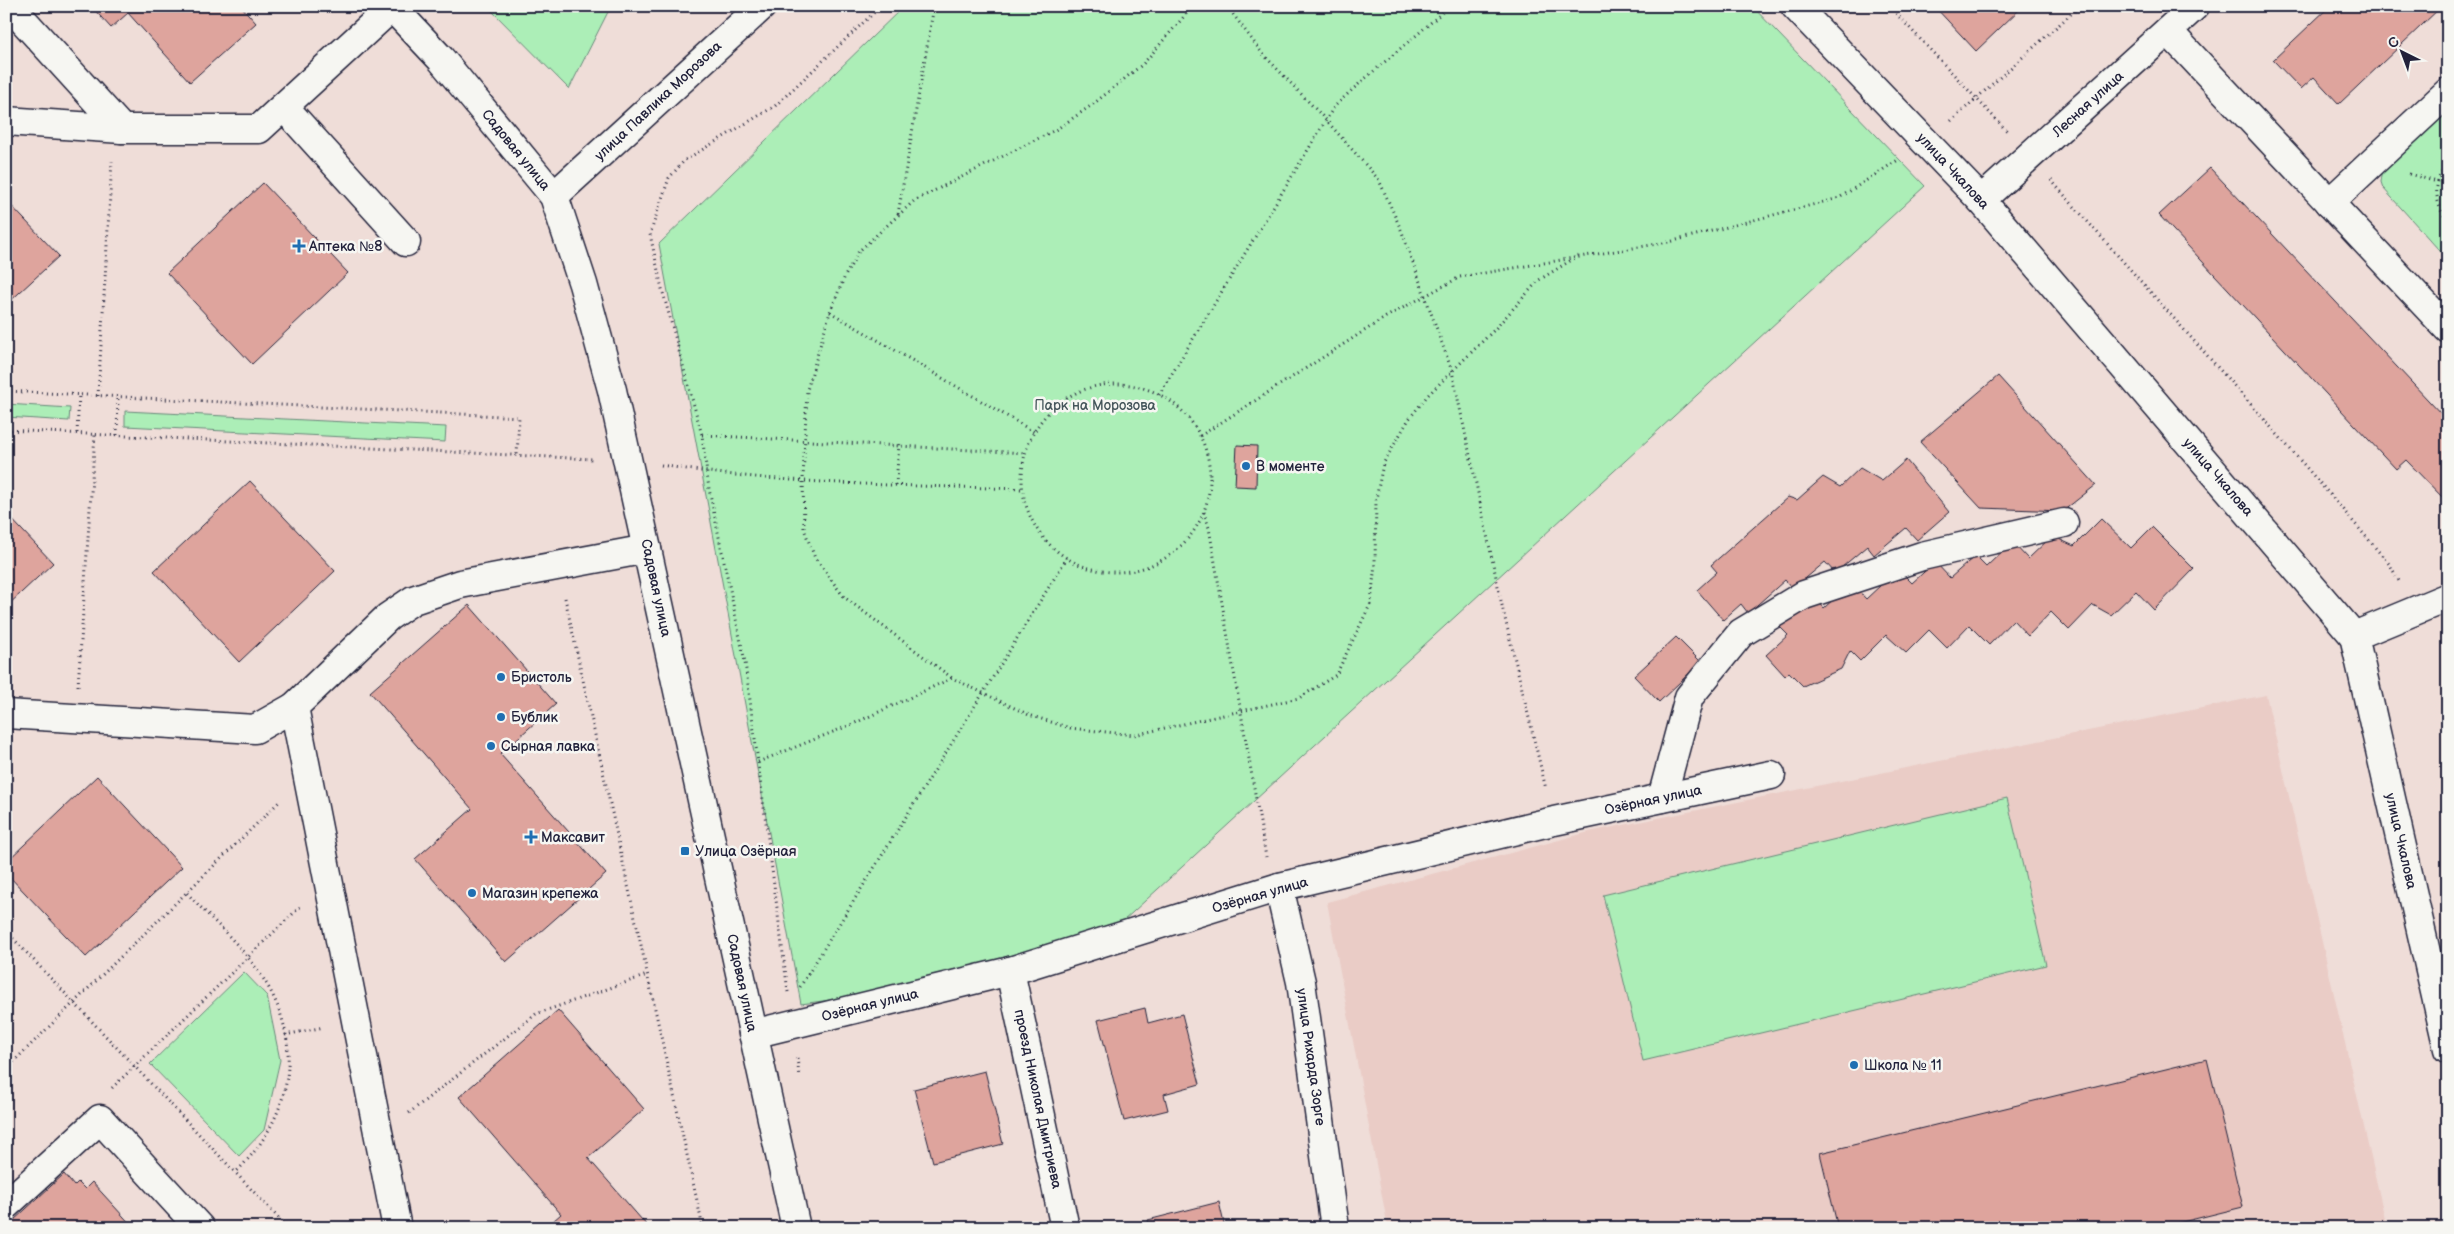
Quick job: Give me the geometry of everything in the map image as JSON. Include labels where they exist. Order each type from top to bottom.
[{"type":"street","points":[[10,6],[117,141]]},
{"type":"street","name":"улица Павлика Морозова","points":[[554,196],[762,6]]},
{"type":"street","name":"улица Чкалова","points":[[1795,6],[1981,200],[2354,636],[2448,1049]]},
{"type":"street","name":"Лесная улица","points":[[1981,200],[2195,6]]},
{"type":"street","points":[[6,121],[117,141],[259,129],[392,7]]},
{"type":"street","name":"Садовая улица","points":[[392,7],[442,59],[554,196],[584,284],[628,460],[796,1228]]},
{"type":"street","points":[[2168,31],[2448,329]]},
{"type":"street","points":[[2329,203],[2448,92]]},
{"type":"street","points":[[284,106],[406,242]]},
{"type":"street","points":[[1662,798],[1689,697],[1740,633],[1804,595],[1922,556],[2064,523]]},
{"type":"street","points":[[6,714],[255,729],[294,707],[388,617],[414,600],[460,584],[647,549]]},
{"type":"street","points":[[2354,636],[2448,597]]},
{"type":"street","points":[[294,707],[397,1228]]},
{"type":"street","name":"Озёрная улица","points":[[753,1034],[1010,970],[1276,889],[1554,821],[1771,775]]},
{"type":"street","name":"улица Рихарда Зорге","points":[[1276,889],[1301,982],[1335,1228]]},
{"type":"street","name":"проезд Николая Дмитриева","points":[[1010,970],[1065,1228]]},
{"type":"street","points":[[6,1205],[100,1119],[200,1228]]},
{"type":"path","points":[[788,995],[745,662],[707,473],[702,435],[662,289],[650,234],[669,178],[685,160],[775,106],[881,6]]},
{"type":"path","points":[[898,215],[934,6]]},
{"type":"path","points":[[1193,6],[1143,64],[1092,105],[1057,129],[914,200],[859,251],[844,276],[830,312],[807,390],[803,480],[804,529],[815,558],[844,597],[952,678],[1029,716],[1070,728],[1134,735],[1299,698],[1336,675],[1371,603],[1375,563],[1376,500],[1383,464],[1409,418],[1452,371],[1494,330],[1539,280],[1578,256]]},
{"type":"path","points":[[1227,6],[1262,53],[1326,120],[1379,180],[1402,232],[1452,371],[1503,610],[1554,821]]},
{"type":"path","points":[[1159,395],[1334,107],[1368,73],[1425,29],[1449,6]]},
{"type":"path","points":[[1889,6],[2030,156],[2177,324],[2308,467],[2390,565],[2414,610]]},
{"type":"path","points":[[1200,436],[1386,317],[1460,277],[1669,242],[1838,198],[1926,142],[1977,99],[2080,6]]},
{"type":"path","points":[[98,396],[117,141]]},
{"type":"path","points":[[2448,164],[2437,182],[2436,198],[2442,214],[2448,221]]},
{"type":"path","points":[[830,312],[1034,432]]},
{"type":"path","points":[[1105,384],[1128,384],[1159,395],[1170,401],[1187,416],[1200,436],[1208,457],[1210,480],[1204,511],[1198,525],[1184,543],[1166,558],[1145,568],[1122,573],[1099,572],[1077,565],[1058,553],[1042,537],[1030,518],[1022,489],[1021,475],[1025,453],[1034,432],[1047,414],[1064,400],[1084,389],[1105,384]]},
{"type":"path","points":[[6,391],[519,417],[517,456]]},
{"type":"path","points":[[77,433],[79,394]]},
{"type":"path","points":[[117,436],[118,397]]},
{"type":"path","points":[[6,430],[628,460],[707,473],[896,485],[1022,489]]},
{"type":"path","points":[[76,718],[95,434]]},
{"type":"path","points":[[702,435],[899,444],[1025,453]]},
{"type":"path","points":[[896,485],[899,444]]},
{"type":"path","points":[[1204,511],[1209,528],[1276,889]]},
{"type":"path","points":[[800,988],[1067,558]]},
{"type":"path","points":[[558,565],[703,1228]]},
{"type":"path","points":[[758,762],[853,724],[952,678]]},
{"type":"path","points":[[6,1069],[307,774]]},
{"type":"path","points":[[100,1119],[96,1103],[328,880]]},
{"type":"path","points":[[187,893],[247,958],[272,993],[286,1035],[288,1060],[286,1085],[279,1110],[268,1134],[254,1154],[236,1172]]},
{"type":"path","points":[[6,931],[288,1228]]},
{"type":"path","points":[[379,1136],[536,1014],[648,975]]},
{"type":"shaded area","name":"Школа № 11","points":[[2266,695],[2387,1228],[1388,1228],[1327,902],[1589,832]]},
{"type":"green space","points":[[487,6],[611,6],[569,89]]},
{"type":"green space","name":"Парк на Морозова","points":[[904,6],[1752,6],[1925,186],[1074,966],[801,1004],[659,244]]},
{"type":"green space","points":[[2448,104],[2448,260],[2383,188],[2381,182],[2383,168]]},
{"type":"green space","points":[[6,404],[70,408],[69,421],[6,417]]},
{"type":"green space","points":[[125,411],[446,427],[445,442],[125,426]]},
{"type":"green space","points":[[2007,798],[2046,965],[1643,1061],[1603,895]]},
{"type":"green space","points":[[244,972],[267,996],[280,1060],[264,1130],[239,1156],[150,1064]]},
{"type":"building","points":[[91,6],[241,6],[256,23],[190,82],[128,13],[111,28]]},
{"type":"building","points":[[1934,6],[2023,6],[1976,51]]},
{"type":"building","points":[[2330,6],[2442,6],[2339,104],[2314,77],[2301,89],[2273,60]]},
{"type":"building","points":[[2210,168],[2444,417],[2448,414],[2448,503],[2406,460],[2396,469],[2159,215]]},
{"type":"building","points":[[263,183],[348,273],[252,364],[167,273]]},
{"type":"building","points":[[6,200],[59,256],[6,305]]},
{"type":"building","points":[[1998,376],[2096,485],[2063,511],[1981,508],[1920,442]]},
{"type":"building","name":"В моменте","points":[[1237,445],[1257,446],[1256,487],[1235,486]]},
{"type":"building","points":[[1906,460],[1949,512],[1917,540],[1906,528],[1874,555],[1867,546],[1835,573],[1825,562],[1793,589],[1785,580],[1748,613],[1741,604],[1723,620],[1697,590],[1717,572],[1711,565],[1788,497],[1797,500],[1823,477],[1840,487],[1860,468],[1882,481]]},
{"type":"building","points":[[250,481],[335,571],[239,662],[154,571]]},
{"type":"building","points":[[6,513],[53,563],[6,607]]},
{"type":"building","points":[[2101,519],[2131,548],[2152,527],[2194,569],[2154,610],[2136,591],[2111,615],[2093,605],[2069,630],[2051,612],[2028,636],[2013,620],[1989,645],[1969,625],[1947,648],[1929,630],[1906,653],[1886,635],[1860,661],[1850,651],[1841,669],[1803,686],[1789,672],[1785,676],[1766,655],[1788,635],[1779,626],[1813,595],[1824,608],[1851,583],[1866,599],[1898,569],[1912,583],[1935,562],[1950,578],[1975,556],[1986,567],[2012,542],[2028,559],[2052,536],[2074,546]]},
{"type":"building","points":[[469,605],[556,704],[500,754],[606,874],[506,962],[415,859],[472,809],[370,692]]},
{"type":"building","points":[[1676,637],[1701,662],[1659,702],[1634,676]]},
{"type":"building","points":[[97,776],[182,867],[86,957],[6,873],[6,862]]},
{"type":"building","points":[[1145,1008],[1148,1023],[1182,1014],[1200,1084],[1164,1094],[1168,1110],[1124,1121],[1098,1020]]},
{"type":"building","points":[[558,1010],[644,1109],[588,1158],[649,1228],[545,1228],[561,1214],[459,1097]]},
{"type":"building","points":[[2207,1059],[2243,1207],[2158,1228],[1838,1228],[1820,1153]]},
{"type":"building","points":[[985,1071],[1003,1144],[933,1162],[914,1089]]},
{"type":"building","points":[[64,1174],[74,1186],[78,1182],[85,1189],[92,1182],[134,1228],[19,1228],[13,1221]]},
{"type":"building","points":[[1219,1202],[1225,1228],[1150,1228],[1148,1220]]},
{"type":"place","name":"Аптека №8","points":[[299,246]]},
{"type":"place","name":"В моменте","points":[[1246,466]]},
{"type":"place","name":"Бристоль","points":[[501,677]]},
{"type":"place","name":"Бублик","points":[[501,717]]},
{"type":"place","name":"Сырная лавка","points":[[491,746]]},
{"type":"place","name":"Максавит","points":[[531,837]]},
{"type":"place","name":"Улица Озёрная","points":[[685,851]]},
{"type":"place","name":"Магазин крепежа","points":[[472,893]]},
{"type":"place","name":"Школа № 11","points":[[1854,1065]]}]
